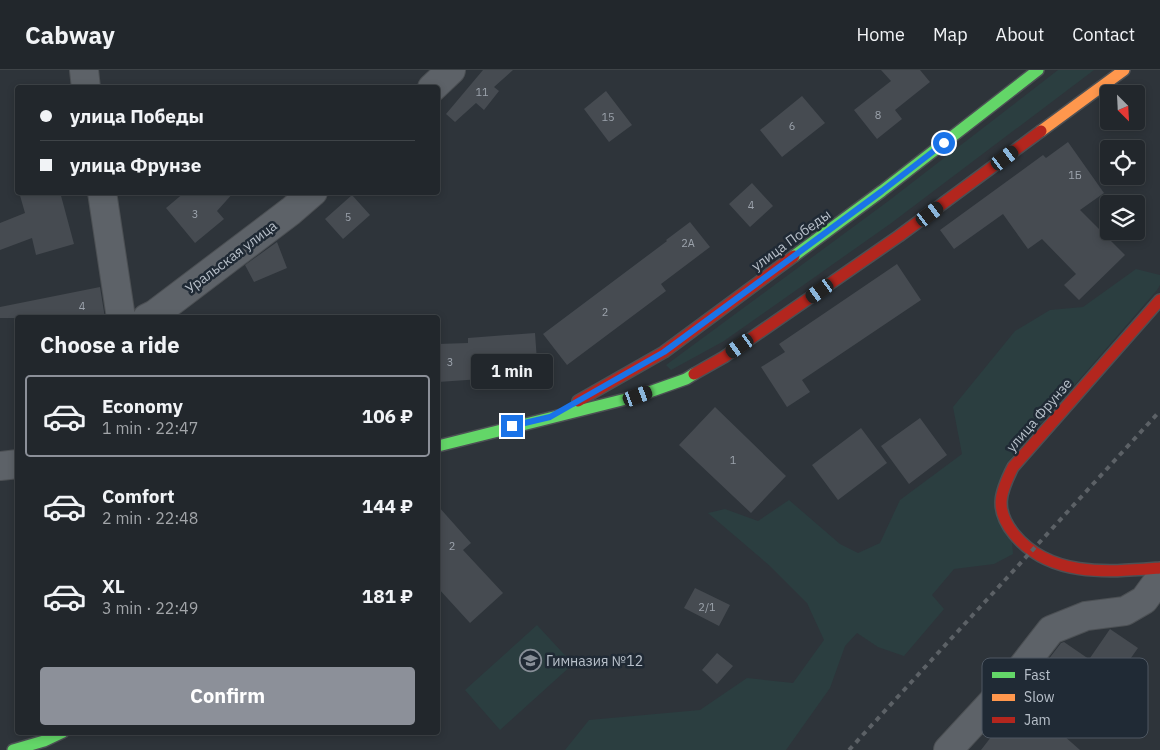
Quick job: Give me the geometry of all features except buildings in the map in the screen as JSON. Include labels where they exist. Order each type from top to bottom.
[{"type":"main road","name":"улица Победы","points":[[550,417],[664,352],[882,191],[1038,70]]},
{"type":"main road","points":[[440,445],[638,396],[686,379],[724,357],[899,236],[1124,70]]},
{"type":"main road","name":"улица Фрунзе","points":[[1160,300],[1013,467],[1000,495],[1002,517],[1017,540],[1038,557],[1062,566],[1090,570],[1160,568]]},
{"type":"main road","points":[[13,750],[44,741],[57,735]]},
{"type":"street","points":[[84,70],[86,85]]},
{"type":"street","points":[[435,85],[451,70]]},
{"type":"street","points":[[102,195],[121,315]]},
{"type":"street","name":"Уральская улица","points":[[152,315],[310,195]]},
{"type":"street","points":[[0,466],[15,464]]},
{"type":"street","points":[[1029,658],[1051,630],[1086,616],[1125,611],[1144,600],[1160,578]]},
{"type":"street","points":[[948,750],[982,713]]},
{"type":"shaded area","points":[[1058,70],[1094,70],[890,224],[724,341],[671,370],[666,365],[887,202]]},
{"type":"shaded area","points":[[1136,269],[1160,275],[1160,285],[1157,290],[1006,464],[1013,554],[994,564],[954,569],[932,595],[944,609],[904,656],[878,647],[857,633],[845,646],[830,688],[786,750],[565,750],[589,720],[700,710],[747,678],[793,683],[824,640],[807,603],[770,566],[708,513],[725,509],[758,521],[789,500],[840,544],[858,553],[880,543],[900,500],[962,454],[953,407],[1015,331],[1050,310],[1083,307]]},
{"type":"shaded area","points":[[537,625],[573,664],[500,730],[465,690]]},
{"type":"railway","points":[[849,750],[1160,411]]},
{"type":"traffic: fast","points":[[794,256],[882,191],[1038,70]]},
{"type":"traffic: fast","points":[[440,446],[638,396],[686,379],[694,374]]},
{"type":"traffic: fast","points":[[13,750],[44,741],[57,735]]},
{"type":"traffic: slow","points":[[1041,131],[1124,70]]},
{"type":"traffic: jam","points":[[694,374],[724,357],[899,236],[1041,131]]},
{"type":"traffic: jam","points":[[578,401],[664,352],[794,256]]},
{"type":"traffic: jam","points":[[1160,300],[1013,467],[1002,493],[1001,501],[1004,517],[1014,534],[1029,548],[1045,558],[1063,565],[1101,571],[1160,568]]},
{"type":"place","name":"Гимназия №12","points":[[530,661]]},
{"type":"route","points":[[512,426],[550,417],[664,352],[944,143]]}]
